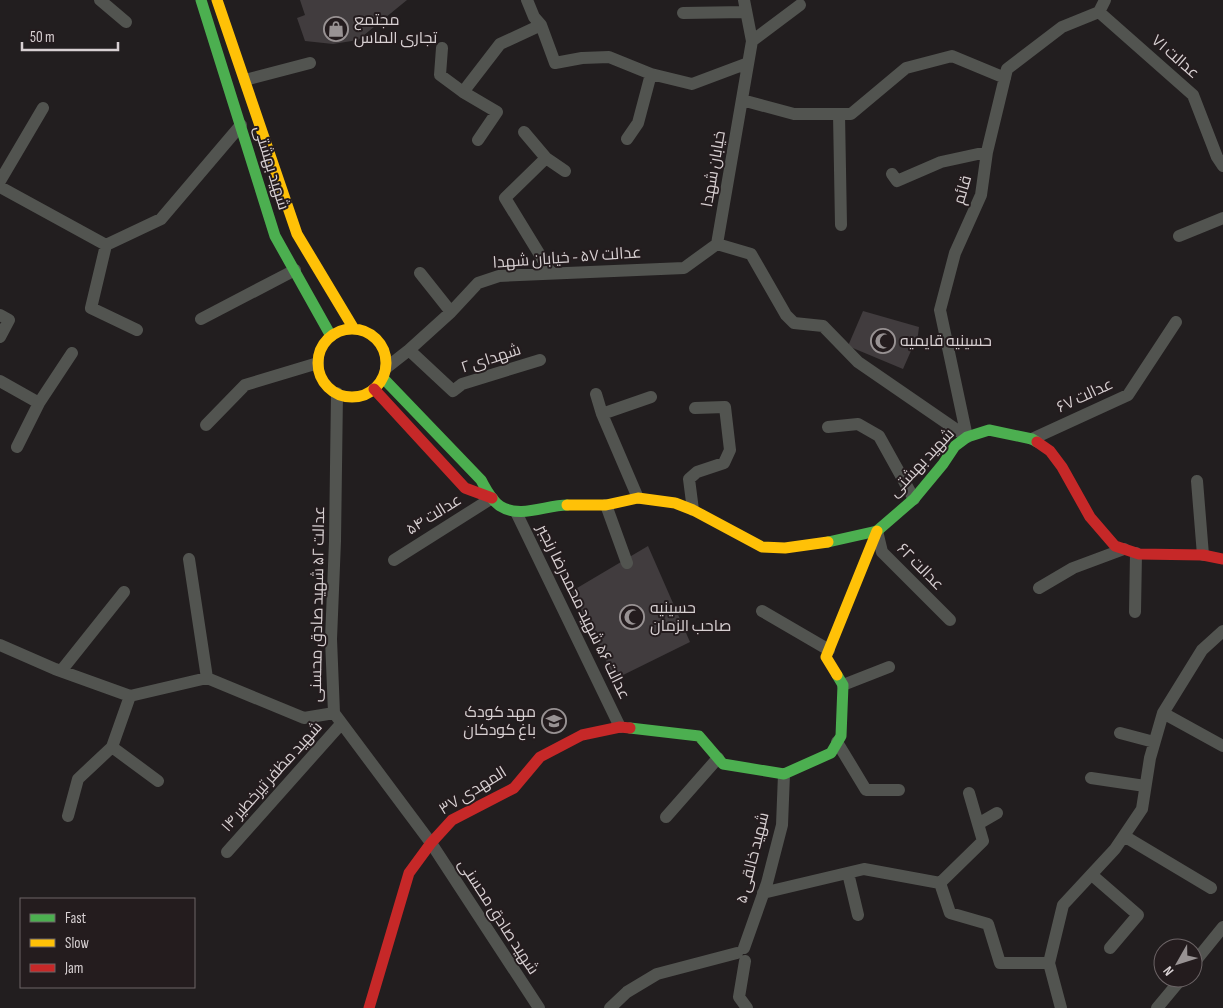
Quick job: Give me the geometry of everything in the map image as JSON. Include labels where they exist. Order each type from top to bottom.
[{"type":"main road","name":"شهید بهشتی","points":[[201,0],[275,236],[332,336]]},
{"type":"main road","name":"شهید بهشتی","points":[[217,0],[297,234],[354,329]]},
{"type":"main road","points":[[354,329],[374,337],[382,346],[386,356],[384,373],[374,389],[363,396],[350,397],[337,393],[323,381],[318,363],[324,344],[332,336],[342,330],[354,329]]},
{"type":"main road","points":[[384,373],[481,480],[492,498],[500,506],[516,512]]},
{"type":"main road","points":[[374,389],[465,488],[492,498]]},
{"type":"main road","name":"شهید بهشتی","points":[[516,512],[562,505],[606,505],[638,498],[675,503],[693,510],[762,547],[785,548],[841,540],[877,531],[914,499],[943,464],[955,446],[967,437],[989,430],[1016,434],[1032,439],[1050,451],[1062,467],[1090,517],[1115,546],[1136,553],[1203,555],[1223,560]]},
{"type":"main road","points":[[718,758],[723,764],[784,774],[831,753],[841,736],[843,685],[826,657],[877,531]]},
{"type":"main road","name":"المهدی ۳۷","points":[[368,1008],[409,873],[431,843],[452,820],[514,788],[540,757],[582,735],[620,726],[699,736],[718,758]]},
{"type":"street","points":[[100,0],[126,22]]},
{"type":"street","points":[[527,0],[534,17],[541,25],[555,63],[582,58],[609,57],[651,74],[692,84],[748,64]]},
{"type":"street","points":[[1099,12],[1105,0]]},
{"type":"street","points":[[683,13],[745,6],[752,41],[800,5]]},
{"type":"street","name":"قائم","points":[[967,437],[940,310],[955,253],[981,195],[987,152],[1007,70],[1062,27],[1099,12]]},
{"type":"street","name":"عدالت ۷۱","points":[[1099,12],[1193,95],[1217,157],[1223,166]]},
{"type":"street","points":[[462,92],[500,44],[541,25]]},
{"type":"street","name":"خیابان شهدا","points":[[717,244],[752,41]]},
{"type":"street","points":[[442,48],[440,75],[462,92],[497,112],[478,140]]},
{"type":"street","points":[[742,100],[794,114],[851,114],[906,68],[952,56],[1005,78]]},
{"type":"street","points":[[245,80],[310,63]]},
{"type":"street","points":[[627,139],[638,123],[651,74]]},
{"type":"street","points":[[0,181],[43,108]]},
{"type":"street","points":[[839,114],[841,225]]},
{"type":"street","points":[[106,245],[161,219],[241,125]]},
{"type":"street","points":[[524,132],[546,158],[565,171]]},
{"type":"street","points":[[892,174],[896,181],[941,162],[987,152]]},
{"type":"street","points":[[546,158],[504,198],[551,273]]},
{"type":"street","points":[[0,187],[106,245]]},
{"type":"street","points":[[1179,236],[1223,218]]},
{"type":"street","points":[[717,244],[751,254],[786,315],[794,323],[822,326],[858,362],[967,437]]},
{"type":"street","name":"عدالت ۵۷ - خیابان شهدا","points":[[384,373],[451,312],[478,283],[499,276],[684,268],[717,244]]},
{"type":"street","points":[[106,245],[91,308],[137,330]]},
{"type":"street","points":[[201,319],[295,270]]},
{"type":"street","points":[[420,273],[451,312]]},
{"type":"street","points":[[0,315],[9,320],[0,337]]},
{"type":"street","name":"عدالت ۶۷","points":[[1032,439],[1128,395],[1176,322]]},
{"type":"street","name":"شهدای ۲","points":[[409,350],[453,391],[462,384],[540,360]]},
{"type":"street","points":[[16,446],[40,403],[72,353]]},
{"type":"street","points":[[206,425],[246,385],[318,363]]},
{"type":"street","points":[[0,381],[40,403]]},
{"type":"street","name":"عدالت ۵۲ شهید صادق محسنی","points":[[337,393],[335,541],[331,638],[334,713],[431,843]]},
{"type":"street","points":[[596,394],[602,414],[638,498]]},
{"type":"street","points":[[602,414],[651,397]]},
{"type":"street","points":[[693,510],[689,479],[697,472],[724,464],[730,450],[725,407],[695,408]]},
{"type":"street","points":[[828,427],[858,424],[879,436],[914,499]]},
{"type":"street","points":[[1197,481],[1203,555]]},
{"type":"street","name":"عدالت ۵۴","points":[[394,560],[492,498]]},
{"type":"street","points":[[606,505],[626,563]]},
{"type":"street","name":"عدالت ۵۶ شهید محمدرضا رنجبر","points":[[516,512],[620,726]]},
{"type":"street","name":"عدالت ۶۲","points":[[877,531],[882,552],[950,620]]},
{"type":"street","points":[[1039,588],[1073,568],[1124,549]]},
{"type":"street","points":[[1135,612],[1136,553]]},
{"type":"street","points":[[189,559],[207,678]]},
{"type":"street","points":[[61,671],[124,592]]},
{"type":"street","points":[[762,610],[829,650]]},
{"type":"street","points":[[1061,1008],[1049,963],[1063,905],[1115,849],[1142,809],[1150,758],[1163,713],[1202,650],[1223,631]]},
{"type":"street","points":[[0,646],[130,696],[207,678],[304,718],[334,713]]},
{"type":"street","points":[[843,685],[889,667]]},
{"type":"street","points":[[68,816],[78,779],[112,747],[130,696]]},
{"type":"street","points":[[1163,713],[1223,746]]},
{"type":"street","name":"شهید مظفر تیرخطیر ۱۴","points":[[227,852],[342,724]]},
{"type":"street","points":[[1120,733],[1154,742]]},
{"type":"street","points":[[837,742],[866,790],[899,790]]},
{"type":"street","points":[[112,747],[158,781]]},
{"type":"street","points":[[666,817],[718,758]]},
{"type":"street","name":"شهید خالقی ۵","points":[[747,1008],[738,997],[742,954],[763,893],[782,825],[784,774]]},
{"type":"street","points":[[1091,778],[1145,786]]},
{"type":"street","points":[[940,884],[983,841],[969,793]]},
{"type":"street","points":[[978,824],[997,813]]},
{"type":"street","points":[[1124,836],[1211,888]]},
{"type":"street","name":"شهید صادق محسنی","points":[[431,843],[539,1008]]},
{"type":"street","points":[[763,893],[864,869],[940,884]]},
{"type":"street","points":[[848,873],[858,915]]},
{"type":"street","points":[[1092,874],[1138,914],[1110,948]]},
{"type":"street","points":[[940,884],[950,913],[988,924],[1000,963],[1049,963]]},
{"type":"street","points":[[1203,952],[1223,927]]},
{"type":"street","points":[[610,1008],[627,992],[657,974],[742,954]]},
{"type":"street","points":[[1157,1008],[1174,988]]},
{"type":"building","name":"مجتمع تجاری الماس","points":[[300,0],[407,0],[358,40],[333,44],[305,41],[297,18],[305,15]]},
{"type":"building","name":"حسینیه قایمیه","points":[[863,311],[919,327],[918,335],[903,369],[848,346]]},
{"type":"building","name":"حسینیه صاحب الزمان","points":[[648,546],[690,642],[615,679],[572,591]]},
{"type":"traffic: fast","points":[[201,0],[275,236],[331,336]]},
{"type":"traffic: fast","points":[[383,378],[481,480],[491,498],[497,504],[508,510],[516,511],[567,505]]},
{"type":"traffic: fast","points":[[828,542],[877,531],[914,499],[943,464],[955,446],[967,437],[989,430],[1032,439],[1037,442]]},
{"type":"traffic: fast","points":[[630,728],[699,736],[723,764],[784,774],[831,753],[841,736],[843,685],[837,675]]},
{"type":"traffic: slow","points":[[217,0],[297,234],[354,329]]},
{"type":"traffic: slow","points":[[352,329],[365,332],[376,339],[383,350],[386,363],[383,376],[376,387],[365,394],[352,397],[339,394],[328,387],[321,376],[318,363],[321,350],[328,339],[339,332],[352,329]]},
{"type":"traffic: slow","points":[[567,505],[606,505],[638,498],[675,503],[693,510],[762,547],[785,548],[828,542]]},
{"type":"traffic: slow","points":[[837,675],[826,657],[877,531]]},
{"type":"traffic: jam","points":[[374,389],[465,488],[492,498]]},
{"type":"traffic: jam","points":[[1037,442],[1050,451],[1062,467],[1090,517],[1115,546],[1139,554],[1203,555],[1223,559]]},
{"type":"traffic: jam","points":[[369,1008],[409,873],[431,843],[452,820],[514,788],[540,757],[582,735],[620,727],[630,728]]},
{"type":"place","name":"مجتمع تجاری الماس","points":[[336,29]]},
{"type":"place","name":"حسینیه قایمیه","points":[[883,341]]},
{"type":"place","name":"حسینیه صاحب الزمان","points":[[632,617]]},
{"type":"place","name":"مهد کودک باغ کودکان","points":[[554,721]]}]
